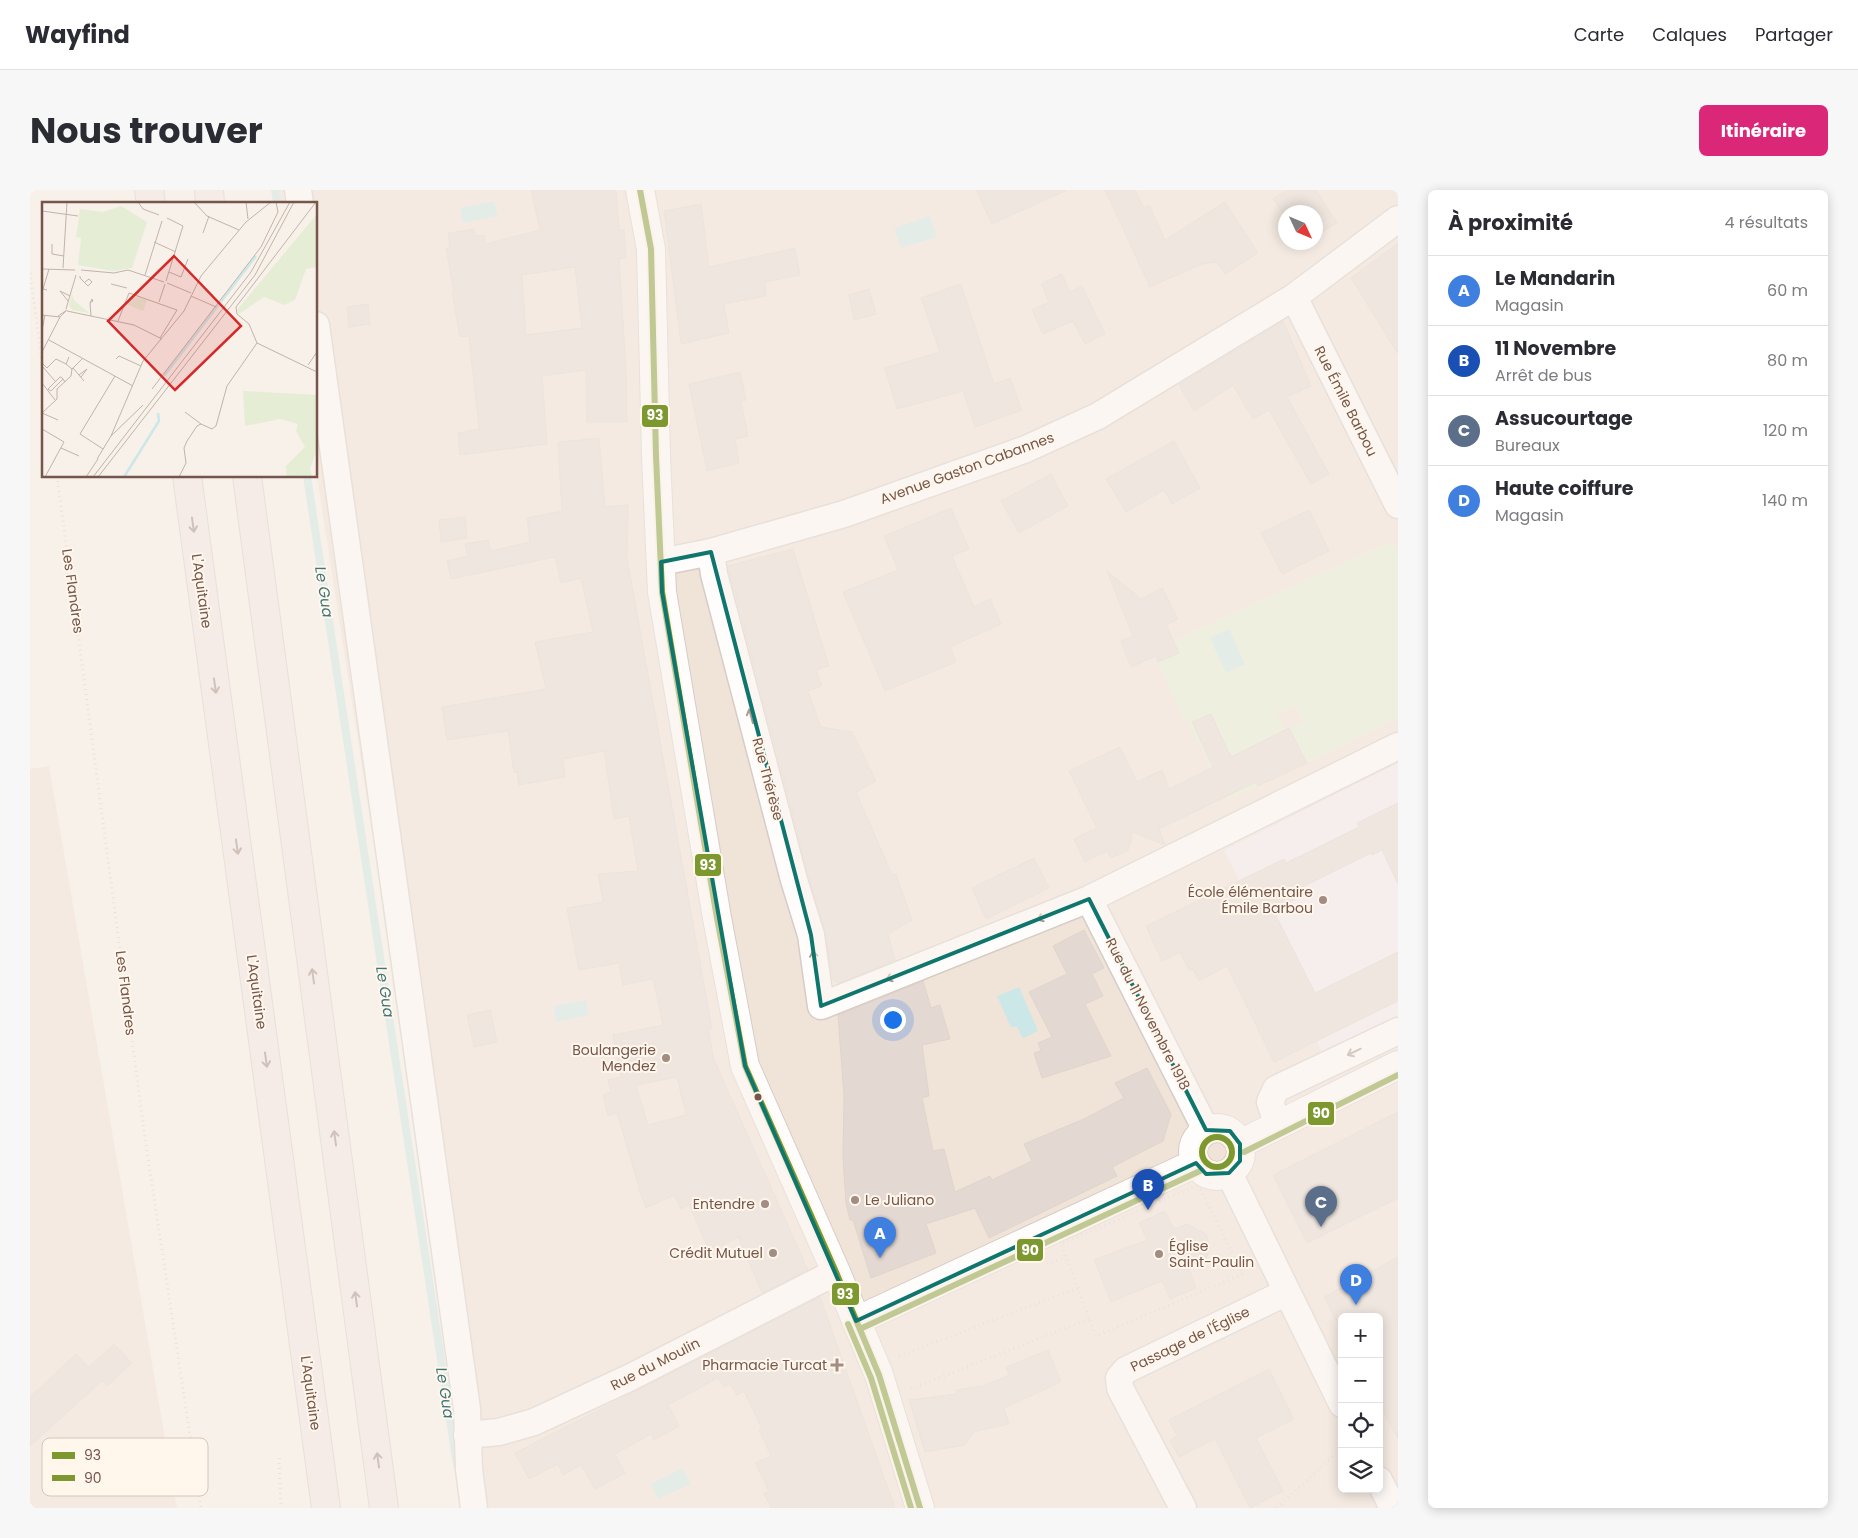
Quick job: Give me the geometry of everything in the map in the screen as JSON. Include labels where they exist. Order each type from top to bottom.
[{"type":"highway","name":"L'Aquitaine","points":[[187,478],[326,1508]]},
{"type":"highway","points":[[247,478],[384,1508]]},
{"type":"main road","points":[[640,190],[651,249],[656,456],[662,592],[717,918],[745,1066],[875,1365],[920,1508]]},
{"type":"main road","points":[[1240,1144],[1398,1065]]},
{"type":"main road","points":[[1214,1127],[1230,1131],[1240,1144],[1240,1161],[1229,1173],[1221,1176],[1206,1174],[1196,1163],[1193,1156],[1193,1148],[1200,1134],[1214,1127]]},
{"type":"main road","points":[[856,1321],[1196,1163]]},
{"type":"street","name":"Avenue Gaston Cabannes","points":[[661,562],[710,552],[844,514],[1026,450],[1098,416],[1294,297],[1398,219]]},
{"type":"street","name":"Rue Émile Barbou","points":[[1294,297],[1398,505]]},
{"type":"street","points":[[318,339],[467,1409],[467,1435],[474,1508]]},
{"type":"street","name":"Rue Thérèse","points":[[710,552],[716,583],[794,880],[811,935],[821,1006],[1090,899]]},
{"type":"street","points":[[1090,899],[1398,746]]},
{"type":"street","name":"Rue du 11 Novembre 1918","points":[[1090,899],[1206,1130]]},
{"type":"street","points":[[1278,1126],[1270,1102],[1276,1089],[1398,1031]]},
{"type":"street","points":[[1229,1173],[1342,1403]]},
{"type":"street","name":"Rue du Moulin","points":[[467,1435],[499,1432],[534,1422],[631,1378],[836,1272]]},
{"type":"street","name":"Passage de l'Église","points":[[1183,1508],[1120,1388],[1119,1378],[1126,1370],[1287,1292]]},
{"type":"street","points":[[1383,1488],[1393,1508]]},
{"type":"path","points":[[30,273],[42,360]]},
{"type":"path","name":"Les Flandres","points":[[57,478],[145,1138],[190,1438]]},
{"type":"path","points":[[1198,1185],[1243,1274],[1096,1336],[1066,1257],[1061,1244],[1198,1185]]},
{"type":"path","points":[[1038,1268],[1066,1257]]},
{"type":"path","points":[[875,1365],[1078,1288]]},
{"type":"path","points":[[906,1381],[910,1389],[1090,1318]]},
{"type":"path","points":[[1277,1508],[1338,1452]]},
{"type":"path","points":[[279,1458],[281,1508]]},
{"type":"highlighted area","points":[[711,552],[811,935],[821,1006],[1089,899],[1206,1130],[1230,1131],[1240,1144],[1240,1161],[1229,1173],[1206,1174],[1196,1163],[856,1321],[745,1066],[662,592],[661,562]]},
{"type":"shaded area","points":[[273,190],[1398,190],[1398,1508],[478,1508],[317,478],[318,202],[275,202]]},
{"type":"shaded area","name":"École élémentaire Émile Barbou","points":[[1398,763],[1398,1034],[1330,1068],[1224,850]]},
{"type":"shaded area","points":[[49,766],[165,1438],[42,1438],[42,1496],[175,1496],[177,1508],[30,1508],[30,769]]},
{"type":"green space","points":[[1392,541],[1398,553],[1398,718],[1307,763],[1289,729],[1303,722],[1295,705],[1277,714],[1284,731],[1242,752],[1258,786],[1227,800],[1186,717],[1183,717],[1153,650]]},
{"type":"water","points":[[494,201],[498,216],[463,223],[460,208]]},
{"type":"water","points":[[930,216],[937,237],[901,248],[894,228]]},
{"type":"water","points":[[1229,629],[1245,664],[1226,673],[1210,638]]},
{"type":"water","points":[[1019,987],[1038,1031],[1023,1038],[1017,1027],[1011,1027],[997,996]]},
{"type":"water","points":[[586,1000],[589,1015],[556,1022],[554,1006]]},
{"type":"water","points":[[683,1468],[691,1484],[658,1499],[651,1484]]},
{"type":"building","points":[[531,190],[616,190],[619,230],[624,230],[626,258],[619,259],[626,369],[627,422],[587,422],[586,370],[542,376],[547,444],[460,455],[458,433],[479,429],[469,336],[460,337],[452,293],[454,293],[446,248],[450,248],[448,233],[474,229],[475,236],[484,235],[486,244],[540,230]],"holes":[[[575,267],[582,328],[526,335],[522,275]]]},
{"type":"building","points":[[976,190],[1067,190],[992,224]]},
{"type":"building","points":[[1105,190],[1135,190],[1144,208],[1149,205],[1165,240],[1225,202],[1258,253],[1225,274],[1217,262],[1202,264],[1150,287]]},
{"type":"building","points":[[1287,190],[1316,190],[1337,223],[1323,232],[1323,205],[1278,206],[1273,199]]},
{"type":"building","points":[[701,204],[709,267],[795,248],[800,275],[765,282],[766,296],[724,304],[729,333],[681,344],[664,211]]},
{"type":"building","points":[[1398,243],[1398,354],[1351,278]]},
{"type":"building","points":[[1062,274],[1070,292],[1082,286],[1105,334],[1085,344],[1073,321],[1043,334],[1032,310],[1049,302],[1041,284]]},
{"type":"building","points":[[961,284],[994,384],[1010,378],[1022,410],[975,427],[963,391],[897,409],[885,368],[940,352],[921,298]]},
{"type":"building","points":[[869,289],[876,314],[854,320],[849,295]]},
{"type":"building","points":[[368,304],[370,324],[349,327],[347,307]]},
{"type":"building","points":[[1283,321],[1311,386],[1287,397],[1329,474],[1311,484],[1269,410],[1253,419],[1233,385],[1194,411],[1179,385]]},
{"type":"building","points":[[740,372],[746,400],[741,401],[748,436],[735,439],[739,463],[707,471],[689,384]]},
{"type":"building","points":[[599,438],[605,507],[628,505],[627,558],[712,1029],[708,1029],[714,1060],[808,1270],[762,1293],[738,1237],[710,1252],[689,1205],[681,1209],[674,1195],[646,1208],[638,1187],[617,1113],[608,1116],[603,1095],[611,1092],[608,1080],[621,1077],[613,1035],[663,1025],[653,979],[623,985],[619,963],[579,970],[567,908],[603,902],[598,874],[638,871],[629,816],[614,819],[604,751],[563,759],[565,777],[519,785],[517,772],[514,773],[508,731],[447,740],[442,707],[546,689],[535,642],[593,632],[581,578],[561,583],[555,557],[451,579],[447,561],[468,556],[465,544],[488,540],[491,551],[530,542],[527,518],[562,511],[558,442]],"holes":[[[677,1077],[686,1115],[648,1125],[636,1085]]]},
{"type":"building","points":[[1174,441],[1200,488],[1172,504],[1164,490],[1126,512],[1106,479]]},
{"type":"building","points":[[1051,474],[1068,506],[1019,533],[1001,501]]},
{"type":"building","points":[[951,508],[969,549],[952,556],[974,607],[990,599],[1001,624],[950,647],[956,662],[885,691],[843,592],[898,570],[884,536]]},
{"type":"building","points":[[1309,510],[1329,551],[1282,574],[1261,533]]},
{"type":"building","points":[[465,517],[467,538],[441,542],[439,520]]},
{"type":"building","points":[[793,549],[829,666],[816,670],[822,686],[808,691],[821,727],[852,732],[876,781],[856,792],[892,875],[896,874],[912,920],[888,934],[895,960],[839,983],[833,980],[825,931],[808,873],[728,566]]},
{"type":"building","points":[[1107,571],[1141,599],[1162,588],[1178,619],[1166,625],[1179,653],[1158,662],[1156,656],[1131,667],[1121,641],[1133,636]]},
{"type":"building","points":[[1211,714],[1231,757],[1289,728],[1307,763],[1258,786],[1256,782],[1159,829],[1165,845],[1133,832],[1128,850],[1111,858],[1107,851],[1085,862],[1074,839],[1097,828],[1069,771],[1120,747],[1137,782],[1162,770],[1169,789],[1213,767],[1192,722]]},
{"type":"building","points":[[1398,803],[1398,884],[1382,850],[1372,855],[1371,853],[1298,889],[1302,896],[1273,910],[1315,993],[1398,952],[1398,1001],[1274,1062],[1227,966],[1199,981],[1193,969],[1189,970],[1180,952],[1162,961],[1146,926],[1284,859],[1286,863],[1359,827],[1357,823]]},
{"type":"building","points":[[1034,858],[1049,888],[986,919],[972,888]]},
{"type":"building","points":[[1084,930],[1104,968],[1092,974],[1103,996],[1085,1004],[1111,1056],[1042,1078],[1034,1053],[1041,1051],[1038,1043],[1052,1037],[1029,992],[1067,974],[1053,946]]},
{"type":"building","points":[[923,981],[931,1008],[940,1005],[950,1039],[922,1045],[929,1096],[922,1098],[933,1151],[944,1149],[955,1192],[990,1176],[992,1180],[1032,1161],[1024,1144],[1084,1119],[1124,1098],[1115,1083],[1147,1068],[1171,1114],[1163,1141],[1112,1167],[1117,1176],[989,1238],[975,1208],[926,1224],[936,1253],[871,1278],[853,1220],[850,1220],[846,1203],[843,1157],[844,1096],[838,1015]]},
{"type":"building","points":[[490,1010],[497,1042],[474,1047],[467,1015]]},
{"type":"building","points":[[1398,1112],[1398,1198],[1307,1243],[1273,1175]]},
{"type":"building","name":"Église Saint-Paulin","points":[[1165,1211],[1174,1229],[1187,1224],[1206,1234],[1210,1247],[1205,1263],[1189,1269],[1196,1288],[1170,1299],[1162,1281],[1111,1302],[1094,1260],[1147,1240],[1139,1223]]},
{"type":"building","points":[[1398,1257],[1398,1439],[1383,1411],[1383,1313],[1338,1313],[1338,1323],[1324,1297]]},
{"type":"building","points":[[820,1297],[895,1508],[771,1508],[764,1493],[769,1491],[755,1463],[771,1456],[759,1430],[762,1429],[744,1391],[737,1395],[730,1384],[724,1387],[718,1378],[668,1405],[679,1426],[654,1440],[651,1434],[615,1454],[625,1473],[595,1489],[581,1465],[563,1475],[558,1464],[529,1479],[515,1453]]},
{"type":"building","points":[[114,1344],[132,1363],[107,1386],[102,1381],[30,1446],[30,1397],[76,1354],[89,1367]]},
{"type":"building","points":[[1048,1350],[1061,1382],[1004,1408],[1009,1424],[973,1432],[965,1445],[925,1452],[909,1400],[956,1394],[956,1390],[983,1386],[1009,1375],[1006,1367]]},
{"type":"building","points":[[1269,1369],[1294,1419],[1256,1438],[1283,1491],[1250,1508],[1215,1439],[1179,1457],[1170,1440],[1177,1436],[1169,1420]]},
{"type":"waterway","name":"Le Gua","points":[[275,190],[277,202]]},
{"type":"waterway","name":"Le Gua","points":[[307,478],[457,1465]]},
{"type":"transit line","name":"93","points":[[640,190],[651,249],[656,456],[662,592],[717,918],[745,1066],[836,1272],[879,1375],[920,1508]]},
{"type":"transit line","name":"90","points":[[1244,1152],[1398,1075]]},
{"type":"transit line","name":"90","points":[[1217,1137],[1223,1138],[1231,1146],[1232,1152],[1231,1158],[1223,1166],[1217,1167],[1211,1166],[1203,1158],[1202,1152],[1203,1146],[1211,1138],[1217,1137]]},
{"type":"transit line","name":"90","points":[[860,1329],[1200,1171]]},
{"type":"transit line","name":"90","points":[[848,1324],[871,1378],[911,1508]]},
{"type":"place","name":"École élémentaire Émile Barbou","points":[[1323,900]]},
{"type":"place","name":"Boulangerie Mendez","points":[[666,1058]]},
{"type":"place","name":"Le Juliano","points":[[855,1200]]},
{"type":"place","name":"Entendre","points":[[765,1204]]},
{"type":"place","name":"11 Novembre","points":[[1148,1210]]},
{"type":"place","name":"Assucourtage","points":[[1321,1227]]},
{"type":"place","name":"Crédit Mutuel","points":[[773,1253]]},
{"type":"place","name":"Église Saint-Paulin","points":[[1159,1254]]},
{"type":"place","name":"Le Mandarin","points":[[880,1258]]},
{"type":"place","name":"Haute coiffure","points":[[1356,1305]]},
{"type":"place","name":"Pharmacie Turcat","points":[[837,1365]]}]
